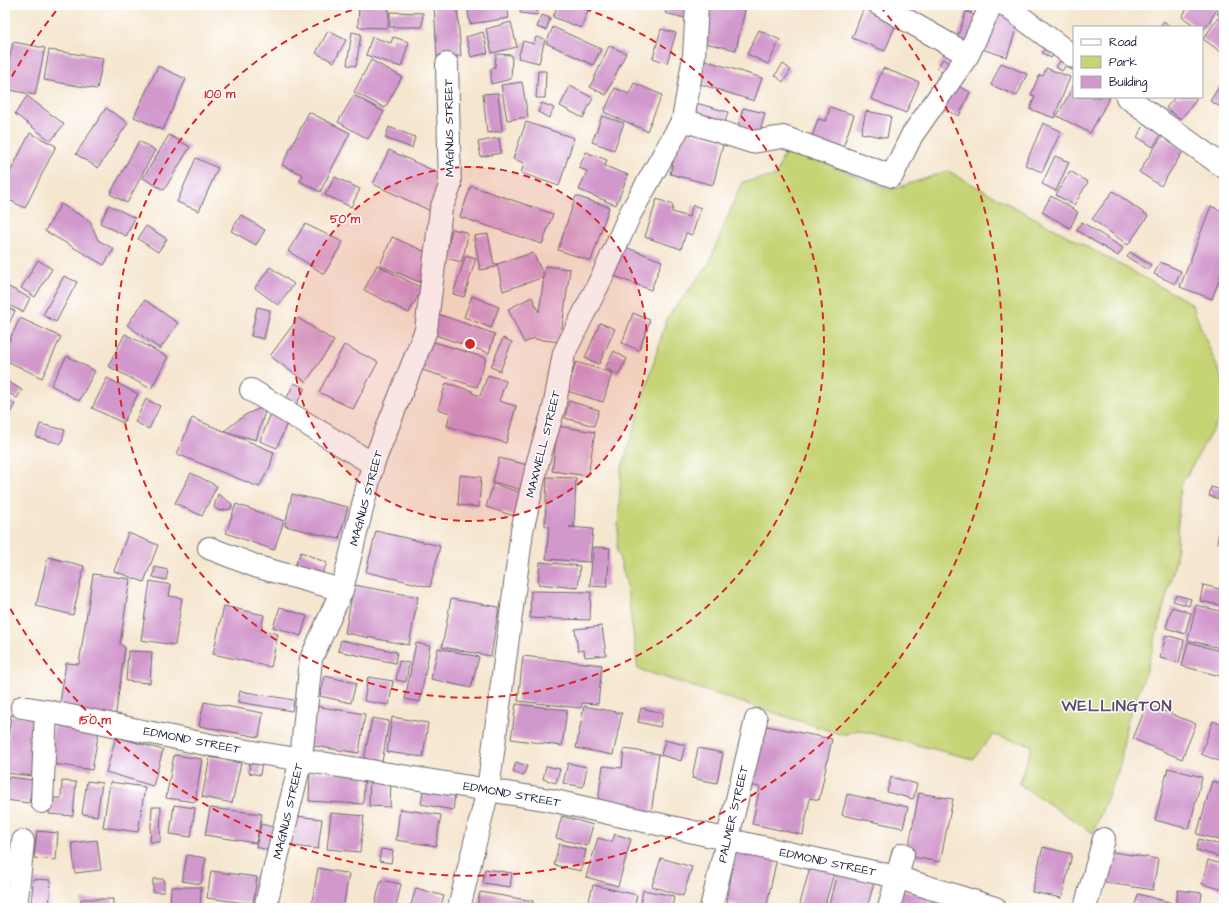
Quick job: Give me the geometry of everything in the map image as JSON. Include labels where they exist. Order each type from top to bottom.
[{"type":"street","name":"MAXWELL STREET","points":[[459,908],[488,790],[522,531],[538,461],[554,408],[564,353],[604,273],[630,214],[683,120],[694,56],[697,5]]},
{"type":"street","points":[[880,5],[968,54]]},
{"type":"street","points":[[683,120],[752,142],[783,137],[892,176],[912,135],[968,54],[991,5]]},
{"type":"street","points":[[1005,5],[1073,56]]},
{"type":"street","name":"MAGNUS STREET","points":[[265,908],[301,759],[311,659],[342,590],[373,464],[426,330],[441,209],[450,186],[448,64]]},
{"type":"street","points":[[1128,98],[1224,167]]},
{"type":"street","points":[[251,390],[373,464]]},
{"type":"street","points":[[209,548],[258,567],[342,590]]},
{"type":"street","name":"EDMOND STREET","points":[[22,707],[210,745],[550,800],[896,877],[995,908]]},
{"type":"street","points":[[42,802],[46,711]]},
{"type":"street","name":"PALMER STREET","points":[[711,908],[756,720]]},
{"type":"street","points":[[1085,908],[1104,839]]},
{"type":"street","points":[[16,908],[23,841]]},
{"type":"street","points":[[889,908],[903,854]]},
{"type":"green space","points":[[786,147],[890,190],[948,171],[1191,303],[1224,384],[1224,410],[1180,487],[1176,560],[1146,673],[1127,721],[1120,766],[1093,833],[1019,784],[1032,745],[993,735],[973,759],[858,730],[843,735],[638,669],[626,581],[617,550],[621,471],[667,318],[708,265],[742,182],[776,176]]},
{"type":"building","points":[[359,5],[389,5],[388,28],[358,27]]},
{"type":"building","points":[[434,5],[457,5],[461,56],[437,57]]},
{"type":"building","points":[[467,5],[507,5],[509,18],[470,24]]},
{"type":"building","points":[[521,5],[538,5],[537,15],[520,13]]},
{"type":"building","points":[[558,5],[590,5],[581,28],[553,17]]},
{"type":"building","points":[[667,5],[692,5],[689,19],[665,13]]},
{"type":"building","points":[[708,5],[746,5],[736,50],[700,42]]},
{"type":"building","points":[[865,5],[903,6],[885,51],[852,38]]},
{"type":"building","points":[[957,5],[975,5],[971,13]]},
{"type":"building","points":[[981,5],[1024,5],[1007,57],[956,41],[966,12],[977,16]]},
{"type":"building","points":[[1189,5],[1220,5],[1203,31],[1203,26],[1196,26],[1182,17]]},
{"type":"building","points":[[1224,5],[1224,19],[1217,14]]},
{"type":"building","points":[[390,12],[423,13],[422,27],[390,27]]},
{"type":"building","points":[[542,15],[550,18],[546,30],[537,27]]},
{"type":"building","points":[[1218,18],[1224,22],[1224,54],[1203,39]]},
{"type":"building","points":[[1164,21],[1170,26],[1160,26]]},
{"type":"building","points":[[511,22],[517,47],[492,53],[486,29]]},
{"type":"building","points":[[553,27],[601,49],[593,65],[546,43]]},
{"type":"building","points":[[661,29],[676,33],[667,63],[653,58]]},
{"type":"building","points":[[759,30],[780,40],[768,64],[747,54]]},
{"type":"building","points":[[328,31],[346,40],[334,62],[316,53]]},
{"type":"building","points":[[352,32],[361,34],[356,66],[347,65]]},
{"type":"building","points":[[483,32],[488,53],[471,57],[466,37]]},
{"type":"building","points":[[372,37],[391,43],[393,37],[409,42],[401,67],[366,55]]},
{"type":"building","points":[[536,37],[545,39],[539,63],[518,58],[523,41],[534,44]]},
{"type":"building","points":[[13,42],[45,48],[35,95],[5,89]]},
{"type":"building","points":[[1047,45],[1056,50],[1051,58],[1042,53]]},
{"type":"building","points":[[609,46],[626,53],[606,95],[590,87]]},
{"type":"building","points":[[49,50],[103,58],[97,89],[44,80]]},
{"type":"building","points":[[496,54],[512,55],[511,79],[491,84],[491,69],[495,67]]},
{"type":"building","points":[[1063,57],[1073,66],[1073,68],[1072,70],[1066,65],[1062,71],[1056,67]]},
{"type":"building","points":[[943,59],[952,66],[945,75],[937,68]]},
{"type":"building","points":[[371,60],[402,77],[385,108],[354,92]]},
{"type":"building","points":[[704,60],[762,78],[754,101],[697,83]]},
{"type":"building","points":[[1001,63],[1027,74],[1017,96],[991,85]]},
{"type":"building","points":[[783,64],[791,70],[783,82],[775,75]]},
{"type":"building","points":[[158,66],[186,79],[163,130],[134,117]]},
{"type":"building","points":[[883,68],[919,82],[906,113],[871,99]]},
{"type":"building","points":[[1046,68],[1070,77],[1054,118],[1030,109],[1035,96],[1031,95],[1039,75],[1043,76]]},
{"type":"building","points":[[538,71],[546,71],[545,98],[536,98]]},
{"type":"building","points":[[940,77],[970,92],[959,116],[928,102]]},
{"type":"building","points":[[1224,79],[1224,109],[1210,101]]},
{"type":"building","points":[[522,82],[528,117],[507,120],[501,85]]},
{"type":"building","points":[[634,83],[662,95],[647,131],[604,112],[615,88],[629,94]]},
{"type":"building","points":[[570,86],[593,98],[583,118],[560,106]]},
{"type":"building","points":[[1073,87],[1073,98],[1109,98],[1090,133],[1057,116]]},
{"type":"building","points":[[498,93],[502,131],[487,133],[483,94]]},
{"type":"building","points":[[354,95],[384,112],[368,139],[338,122]]},
{"type":"building","points":[[27,96],[64,124],[51,141],[15,114]]},
{"type":"building","points":[[1174,98],[1197,99],[1181,119],[1166,108]]},
{"type":"building","points":[[542,103],[554,108],[549,118],[538,112]]},
{"type":"building","points":[[696,103],[728,112],[724,126],[692,117]]},
{"type":"building","points":[[830,107],[854,115],[842,150],[811,140],[818,119],[826,121]]},
{"type":"building","points":[[106,108],[128,123],[98,168],[76,154]]},
{"type":"building","points":[[743,108],[765,113],[759,135],[737,130]]},
{"type":"building","points":[[866,111],[891,116],[887,138],[861,133]]},
{"type":"building","points":[[309,112],[350,133],[320,192],[300,181],[303,175],[282,165]]},
{"type":"building","points":[[602,116],[624,123],[614,150],[592,142]]},
{"type":"building","points":[[1147,121],[1163,131],[1153,147],[1137,137]]},
{"type":"building","points":[[526,122],[574,138],[559,186],[521,173],[524,163],[513,159]]},
{"type":"building","points":[[1043,123],[1061,131],[1042,172],[1025,165]]},
{"type":"building","points":[[389,127],[415,137],[412,148],[385,138]]},
{"type":"building","points":[[682,130],[724,141],[713,185],[670,174]]},
{"type":"building","points":[[30,133],[56,146],[25,208],[5,198],[5,182]]},
{"type":"building","points":[[169,135],[190,147],[164,190],[143,178]]},
{"type":"building","points":[[1162,136],[1184,150],[1161,186],[1139,172]]},
{"type":"building","points":[[499,138],[501,153],[481,157],[478,142]]},
{"type":"building","points":[[139,141],[155,150],[127,203],[110,194]]},
{"type":"building","points":[[389,150],[451,179],[435,213],[373,184]]},
{"type":"building","points":[[586,152],[607,160],[605,166],[628,175],[616,205],[579,190],[587,171],[579,168]]},
{"type":"building","points":[[1055,156],[1069,162],[1056,191],[1042,184]]},
{"type":"building","points":[[196,158],[218,168],[199,211],[177,202]]},
{"type":"building","points":[[1070,171],[1088,182],[1074,205],[1056,195]]},
{"type":"building","points":[[335,177],[360,189],[351,207],[325,195]]},
{"type":"building","points":[[471,186],[553,214],[542,244],[460,217]]},
{"type":"building","points":[[1113,191],[1148,216],[1128,245],[1092,219]]},
{"type":"building","points":[[576,196],[609,207],[591,261],[558,250]]},
{"type":"building","points":[[1051,196],[1078,212],[1070,228],[1042,212]]},
{"type":"building","points":[[657,199],[673,205],[672,212],[689,217],[693,205],[701,208],[692,235],[686,233],[681,249],[645,237]]},
{"type":"building","points":[[61,204],[90,221],[98,240],[114,249],[104,265],[45,231]]},
{"type":"building","points":[[109,205],[135,218],[126,236],[100,223]]},
{"type":"building","points":[[1211,206],[1224,212],[1224,267],[1212,299],[1180,287]]},
{"type":"building","points":[[241,215],[265,230],[256,245],[231,231]]},
{"type":"building","points":[[1082,222],[1123,248],[1118,256],[1076,230]]},
{"type":"building","points":[[305,224],[343,242],[324,274],[288,251]]},
{"type":"building","points":[[146,226],[167,239],[158,252],[138,239]]},
{"type":"building","points":[[452,229],[466,232],[468,235],[462,262],[445,258]]},
{"type":"building","points":[[488,234],[494,265],[497,264],[496,267],[480,270],[474,236]]},
{"type":"building","points":[[392,237],[440,258],[428,286],[380,265]]},
{"type":"building","points":[[620,245],[662,261],[651,290],[609,274]]},
{"type":"building","points":[[1130,252],[1151,265],[1148,270],[1127,257]]},
{"type":"building","points":[[533,253],[544,276],[545,266],[570,269],[560,342],[535,338],[524,343],[508,309],[532,297],[539,312],[544,277],[503,291],[497,264]]},
{"type":"building","points":[[466,255],[476,258],[464,297],[453,294]]},
{"type":"building","points":[[38,260],[52,269],[35,297],[21,288]]},
{"type":"building","points":[[1160,262],[1181,271],[1175,284],[1154,274]]},
{"type":"building","points":[[377,265],[422,288],[409,313],[364,290]]},
{"type":"building","points":[[270,267],[294,284],[278,305],[255,288]]},
{"type":"building","points":[[64,276],[77,282],[56,322],[43,315]]},
{"type":"building","points":[[5,285],[30,298],[23,312],[5,303]]},
{"type":"building","points":[[472,296],[499,307],[491,328],[464,317]]},
{"type":"building","points":[[145,300],[178,323],[160,349],[127,325]]},
{"type":"building","points":[[5,306],[15,311],[5,332]]},
{"type":"building","points":[[257,307],[270,310],[264,339],[251,336]]},
{"type":"building","points":[[633,313],[650,320],[639,350],[622,343]]},
{"type":"building","points":[[438,314],[495,334],[489,353],[432,334]]},
{"type":"building","points":[[20,318],[61,337],[42,378],[5,360],[5,349]]},
{"type":"building","points":[[298,318],[334,341],[306,382],[270,356]]},
{"type":"building","points":[[600,323],[615,329],[599,364],[585,358]]},
{"type":"building","points":[[125,334],[168,357],[151,389],[108,366]]},
{"type":"building","points":[[503,338],[512,342],[500,371],[491,367]]},
{"type":"building","points":[[428,340],[486,358],[477,387],[419,369]]},
{"type":"building","points":[[344,345],[378,362],[353,409],[319,392]]},
{"type":"building","points":[[614,351],[627,359],[618,375],[605,368]]},
{"type":"building","points":[[67,356],[95,371],[79,401],[51,385]]},
{"type":"building","points":[[576,362],[612,373],[603,402],[567,391]]},
{"type":"building","points":[[488,375],[506,381],[499,401],[516,406],[506,443],[447,426],[450,413],[438,409],[446,383],[472,391],[472,393],[480,396]]},
{"type":"building","points":[[107,378],[138,394],[123,423],[92,408]]},
{"type":"building","points":[[5,380],[22,390],[17,398],[5,391]]},
{"type":"building","points":[[294,383],[305,388],[295,407],[285,402]]},
{"type":"building","points":[[5,398],[15,404],[5,422]]},
{"type":"building","points":[[146,399],[160,406],[149,429],[135,422]]},
{"type":"building","points":[[569,401],[599,410],[594,426],[565,418]]},
{"type":"building","points":[[267,405],[256,440],[224,431],[245,415]]},
{"type":"building","points":[[272,411],[289,418],[277,448],[260,441]]},
{"type":"building","points":[[192,418],[274,452],[270,467],[259,487],[177,454]]},
{"type":"building","points":[[40,424],[65,430],[61,444],[36,437]]},
{"type":"building","points":[[558,426],[595,432],[588,476],[552,471]]},
{"type":"building","points":[[499,458],[528,465],[522,490],[493,482]]},
{"type":"building","points":[[191,473],[217,486],[202,516],[175,503]]},
{"type":"building","points":[[460,475],[481,477],[479,507],[458,505]]},
{"type":"building","points":[[547,477],[576,478],[574,527],[569,527],[593,529],[590,562],[546,559],[549,526],[545,526]]},
{"type":"building","points":[[493,484],[533,496],[526,520],[486,507]]},
{"type":"building","points":[[1211,487],[1222,490],[1220,499],[1209,496]]},
{"type":"building","points":[[218,494],[232,504],[231,509],[219,511],[214,507]]},
{"type":"building","points":[[292,494],[348,507],[339,539],[285,526]]},
{"type":"building","points":[[236,504],[284,521],[274,550],[226,533]]},
{"type":"building","points":[[1224,517],[1224,544],[1217,542]]},
{"type":"building","points":[[376,531],[440,546],[430,587],[366,572]]},
{"type":"building","points":[[128,533],[158,545],[144,582],[114,571]]},
{"type":"building","points":[[593,547],[610,548],[607,587],[590,586]]},
{"type":"building","points":[[301,552],[327,563],[317,585],[291,574]]},
{"type":"building","points":[[48,557],[84,566],[73,615],[36,606]]},
{"type":"building","points":[[540,562],[580,566],[578,588],[538,584]]},
{"type":"building","points":[[155,567],[168,570],[166,580],[153,577]]},
{"type":"building","points":[[93,574],[130,579],[120,644],[125,648],[115,719],[59,710],[66,663],[79,664]]},
{"type":"building","points":[[150,581],[171,585],[169,596],[182,598],[175,645],[141,640]]},
{"type":"building","points":[[354,585],[418,597],[409,645],[345,633]]},
{"type":"building","points":[[1203,585],[1224,590],[1224,606],[1200,601]]},
{"type":"building","points":[[531,591],[591,592],[590,620],[530,618]]},
{"type":"building","points":[[1176,595],[1191,599],[1189,606],[1173,601]]},
{"type":"building","points":[[451,599],[499,607],[491,656],[442,647]]},
{"type":"building","points":[[1196,605],[1224,612],[1224,649],[1188,640]]},
{"type":"building","points":[[224,606],[264,615],[261,630],[278,634],[271,667],[213,654]]},
{"type":"building","points":[[280,607],[307,616],[301,636],[273,627]]},
{"type":"building","points":[[1172,607],[1191,613],[1185,634],[1166,628]]},
{"type":"building","points":[[602,626],[606,655],[585,657],[584,650],[578,651],[575,629]]},
{"type":"building","points":[[1166,635],[1184,640],[1179,663],[1160,658]]},
{"type":"building","points":[[341,640],[397,652],[395,663],[338,651]]},
{"type":"building","points":[[1188,642],[1224,652],[1224,677],[1182,666]]},
{"type":"building","points":[[416,643],[430,646],[420,702],[405,699]]},
{"type":"building","points":[[438,648],[479,657],[471,688],[431,679]]},
{"type":"building","points":[[128,651],[152,652],[150,683],[126,681]]},
{"type":"building","points":[[523,656],[602,665],[598,704],[582,703],[581,708],[518,701]]},
{"type":"building","points":[[399,661],[409,663],[406,682],[396,680]]},
{"type":"building","points":[[325,676],[356,683],[351,703],[320,696]]},
{"type":"building","points":[[368,677],[393,681],[389,705],[364,701]]},
{"type":"building","points":[[240,691],[294,700],[292,711],[238,702]]},
{"type":"building","points":[[204,702],[263,713],[259,737],[199,726]]},
{"type":"building","points":[[516,704],[567,710],[562,746],[511,739]]},
{"type":"building","points":[[1147,704],[1196,724],[1182,759],[1133,739]]},
{"type":"building","points":[[315,706],[365,714],[359,753],[308,745]]},
{"type":"building","points":[[584,706],[622,713],[613,755],[576,748]]},
{"type":"building","points":[[641,708],[663,713],[660,727],[638,722]]},
{"type":"building","points":[[11,715],[39,718],[32,776],[5,773]]},
{"type":"building","points":[[392,717],[428,723],[423,757],[387,752]]},
{"type":"building","points":[[372,718],[389,721],[382,762],[364,759]]},
{"type":"building","points":[[1213,721],[1224,725],[1224,763],[1201,754]]},
{"type":"building","points":[[54,724],[99,730],[92,770],[48,763]]},
{"type":"building","points":[[762,725],[832,739],[819,800],[810,798],[803,835],[752,824],[760,787],[749,785]]},
{"type":"building","points":[[116,737],[163,750],[153,786],[106,772]]},
{"type":"building","points":[[665,740],[685,745],[681,761],[661,755]]},
{"type":"building","points":[[698,748],[723,753],[717,783],[692,778]]},
{"type":"building","points":[[624,749],[659,754],[651,814],[597,808],[603,766],[622,768]]},
{"type":"building","points":[[174,755],[202,759],[195,802],[166,798]]},
{"type":"building","points":[[210,757],[241,763],[232,803],[202,797]]},
{"type":"building","points":[[250,760],[262,761],[260,775],[249,773]]},
{"type":"building","points":[[516,762],[527,766],[523,776],[513,772]]},
{"type":"building","points":[[568,763],[587,767],[583,787],[563,783]]},
{"type":"building","points":[[546,766],[560,769],[556,783],[543,779]]},
{"type":"building","points":[[1168,768],[1202,777],[1189,829],[1155,820]]},
{"type":"building","points":[[310,772],[365,774],[363,804],[309,801]]},
{"type":"building","points":[[370,776],[391,777],[390,807],[369,806]]},
{"type":"building","points":[[8,777],[33,780],[29,803],[5,800]]},
{"type":"building","points":[[891,777],[917,784],[913,799],[887,792]]},
{"type":"building","points":[[62,781],[76,782],[73,816],[49,814],[50,798],[61,798]]},
{"type":"building","points":[[87,781],[102,783],[97,816],[82,814]]},
{"type":"building","points":[[1212,781],[1224,784],[1224,841],[1197,834]]},
{"type":"building","points":[[110,782],[145,787],[138,832],[103,827]]},
{"type":"building","points":[[423,791],[455,796],[453,810],[421,804]]},
{"type":"building","points":[[919,793],[953,799],[940,862],[907,856]]},
{"type":"building","points":[[847,794],[908,807],[903,828],[842,815]]},
{"type":"building","points":[[174,805],[195,808],[191,837],[170,834]]},
{"type":"building","points":[[152,807],[161,807],[160,842],[150,842]]},
{"type":"building","points":[[210,808],[262,814],[256,843],[205,835]]},
{"type":"building","points":[[400,809],[441,815],[436,846],[396,840]]},
{"type":"building","points":[[331,813],[364,816],[360,852],[327,849]]},
{"type":"building","points":[[295,816],[322,819],[318,849],[292,846]]},
{"type":"building","points":[[562,816],[593,825],[587,846],[556,838]]},
{"type":"building","points":[[261,824],[277,828],[271,851],[256,847]]},
{"type":"building","points":[[37,831],[58,833],[56,860],[34,858]]},
{"type":"building","points":[[615,834],[631,839],[618,886],[586,877],[598,838],[612,842]]},
{"type":"building","points":[[1199,839],[1224,846],[1224,858],[1196,850]]},
{"type":"building","points":[[97,840],[101,870],[75,873],[72,843]]},
{"type":"building","points":[[559,844],[586,850],[581,871],[554,865]]},
{"type":"building","points":[[1043,847],[1072,854],[1062,898],[1032,892]]},
{"type":"building","points":[[381,849],[393,851],[391,863],[379,861]]},
{"type":"building","points":[[1107,851],[1158,859],[1153,890],[1102,882]]},
{"type":"building","points":[[735,852],[777,858],[766,908],[749,908],[727,902]]},
{"type":"building","points":[[187,855],[206,858],[201,884],[182,881]]},
{"type":"building","points":[[661,858],[692,867],[683,896],[652,886]]},
{"type":"building","points":[[1208,860],[1224,865],[1224,890],[1202,884]]},
{"type":"building","points":[[811,863],[835,869],[824,908],[799,908]]},
{"type":"building","points":[[318,868],[349,874],[343,908],[311,908]]},
{"type":"building","points":[[485,869],[512,873],[510,887],[483,883]]},
{"type":"building","points":[[211,871],[257,877],[253,904],[207,898]]},
{"type":"building","points":[[837,873],[874,883],[867,908],[828,908]]},
{"type":"building","points":[[33,879],[51,880],[49,908],[31,908]]},
{"type":"building","points":[[153,879],[164,879],[164,892],[153,892]]},
{"type":"building","points":[[381,880],[401,884],[396,906],[400,908],[374,908]]},
{"type":"building","points":[[593,885],[637,895],[634,908],[587,908]]},
{"type":"building","points":[[171,887],[201,887],[200,908],[170,908]]},
{"type":"building","points":[[416,888],[444,896],[440,908],[410,908]]},
{"type":"building","points":[[890,888],[957,902],[956,908],[886,908]]},
{"type":"building","points":[[643,890],[674,896],[672,908],[640,908]]},
{"type":"building","points":[[1178,890],[1202,893],[1200,908],[1175,908]]},
{"type":"building","points":[[480,892],[533,901],[532,908],[477,908]]},
{"type":"building","points":[[1138,894],[1172,903],[1171,908],[1134,908]]},
{"type":"building","points":[[81,899],[113,899],[113,908],[81,908]]},
{"type":"district","name":"WELLINGTON","points":[[1117,705]]}]
